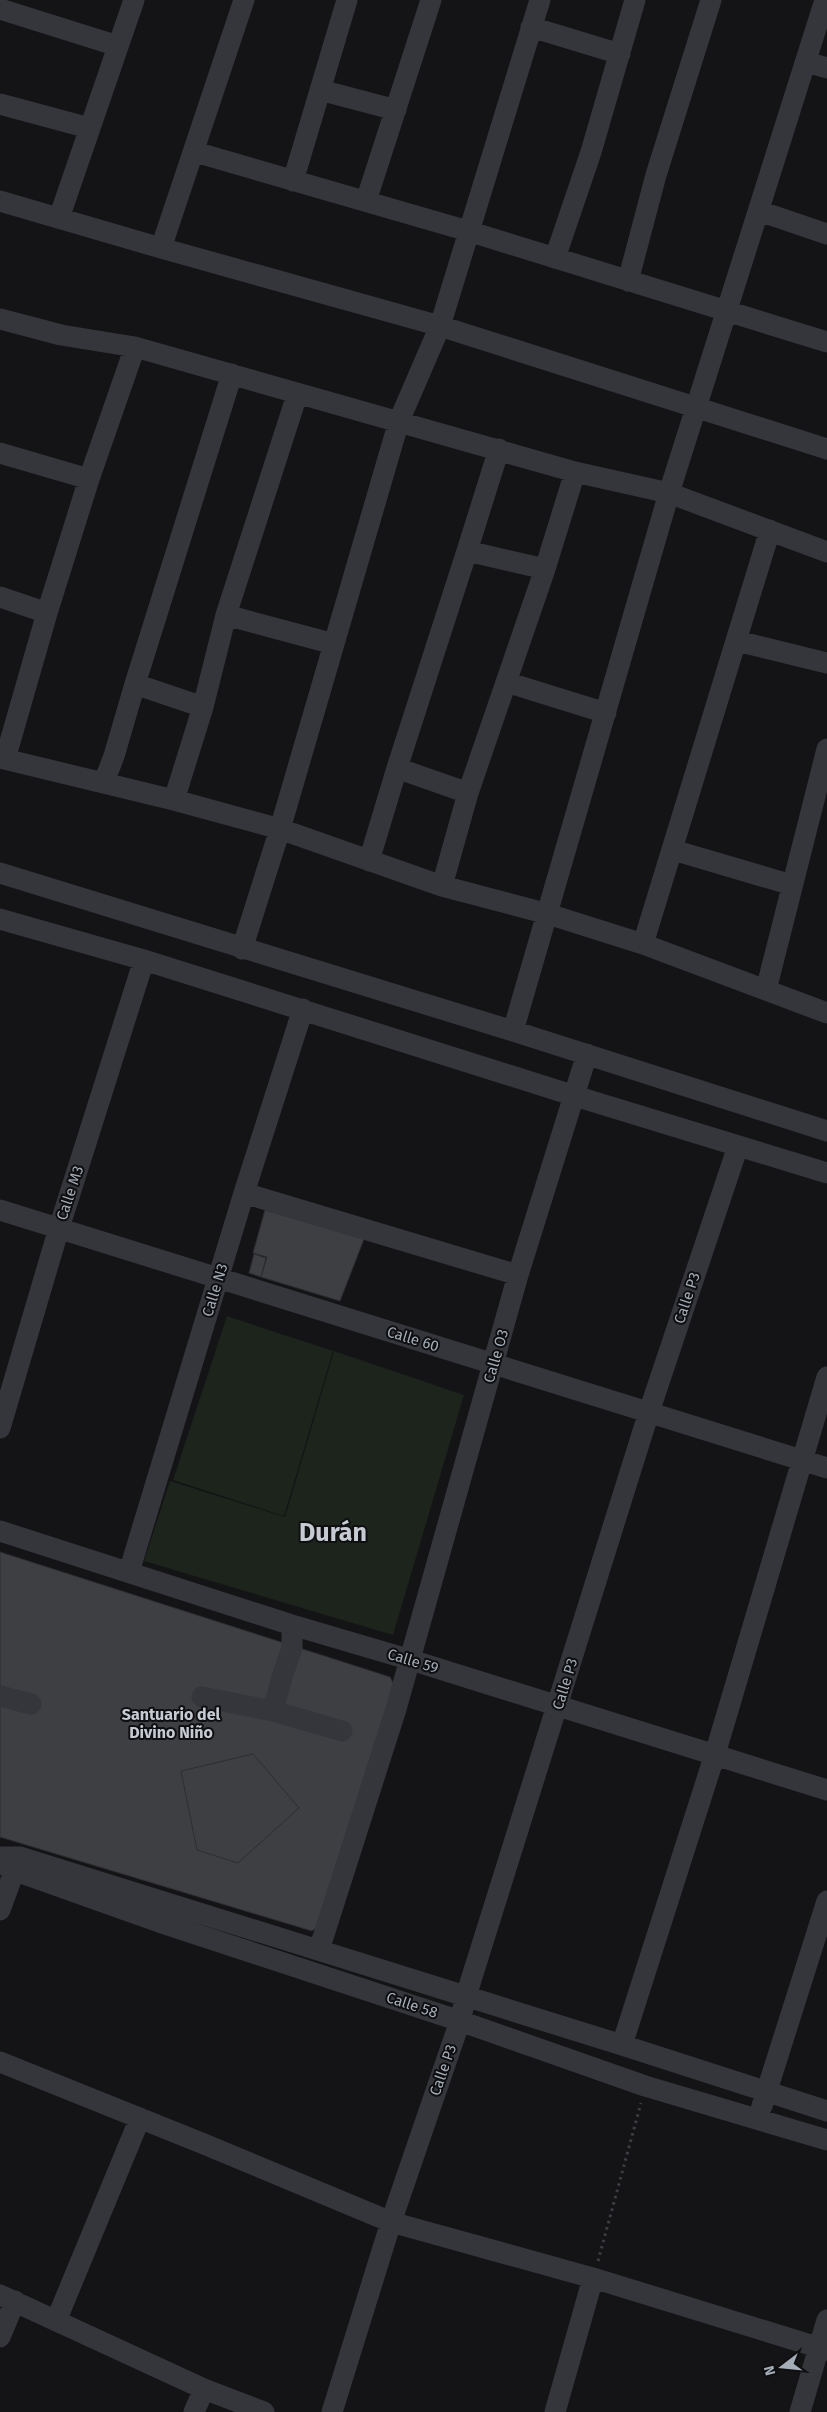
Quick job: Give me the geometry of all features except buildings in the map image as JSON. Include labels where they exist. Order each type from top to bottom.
[{"type":"street","points":[[59,218],[134,0]]},
{"type":"street","points":[[160,248],[195,152],[244,0]]},
{"type":"street","points":[[293,181],[347,0]]},
{"type":"street","points":[[366,202],[431,0]]},
{"type":"street","points":[[242,949],[280,829],[399,421],[440,326],[540,0]]},
{"type":"street","points":[[555,258],[591,152],[635,0]]},
{"type":"street","points":[[628,281],[656,175],[711,0]]},
{"type":"street","points":[[513,1031],[669,493],[825,0]]},
{"type":"street","points":[[0,9],[118,46]]},
{"type":"street","points":[[531,27],[620,54]]},
{"type":"street","points":[[806,62],[827,68]]},
{"type":"street","points":[[320,90],[396,110]]},
{"type":"street","points":[[0,104],[89,128]]},
{"type":"street","points":[[195,152],[468,231],[827,342]]},
{"type":"street","points":[[0,201],[440,326],[827,449]]},
{"type":"street","points":[[758,211],[827,234]]},
{"type":"street","points":[[0,319],[61,336],[135,347],[232,374],[297,395],[399,421],[575,472],[669,493],[827,552]]},
{"type":"street","points":[[135,347],[89,479],[3,759],[104,782],[280,829],[442,886],[548,914],[643,944],[827,1013]]},
{"type":"street","points":[[104,782],[114,756],[232,374]]},
{"type":"street","points":[[174,800],[203,706],[226,615],[297,395]]},
{"type":"street","points":[[369,861],[498,449]]},
{"type":"street","points":[[0,454],[89,479]]},
{"type":"street","points":[[442,886],[468,793],[545,569],[575,472]]},
{"type":"street","points":[[643,944],[770,530]]},
{"type":"street","points":[[467,551],[545,569]]},
{"type":"street","points":[[0,597],[47,613]]},
{"type":"street","points":[[226,615],[334,644]]},
{"type":"street","points":[[737,641],[827,663]]},
{"type":"street","points":[[506,682],[606,713]]},
{"type":"street","points":[[135,684],[203,706]]},
{"type":"street","points":[[766,990],[792,885],[822,783],[827,749]]},
{"type":"street","points":[[397,768],[468,793]]},
{"type":"street","points":[[673,850],[792,885]]},
{"type":"street","points":[[0,873],[587,1054],[827,1131]]},
{"type":"street","points":[[0,919],[144,960],[575,1096],[827,1173]]},
{"type":"street","name":"Calle M3","points":[[0,1428],[59,1228],[144,960]]},
{"type":"street","name":"Calle N3","points":[[129,1572],[244,1193],[303,1009]]},
{"type":"street","name":"Calle O3","points":[[319,1950],[411,1660],[518,1275],[587,1054]]},
{"type":"street","name":"Calle P3","points":[[332,2412],[391,2222],[460,2021],[466,1996],[649,1412],[738,1146]]},
{"type":"street","points":[[244,1193],[518,1275]]},
{"type":"street","name":"Calle 60","points":[[0,1210],[827,1468]]},
{"type":"street","points":[[622,2045],[714,1754],[827,1377]]},
{"type":"street","name":"Calle 59","points":[[0,1531],[292,1625],[411,1660],[827,1790]]},
{"type":"street","points":[[274,1711],[282,1677],[292,1648],[292,1625]]},
{"type":"street","points":[[0,1696],[31,1704]]},
{"type":"street","points":[[202,1696],[274,1711],[342,1730]]},
{"type":"street","points":[[0,1910],[9,1862]]},
{"type":"street","name":"Calle 58","points":[[9,1862],[319,1950],[827,2111]]},
{"type":"street","name":"Calle 58","points":[[9,1862],[165,1924],[460,2021],[645,2086],[827,2140]]},
{"type":"street","points":[[758,2118],[827,1901]]},
{"type":"street","points":[[0,2062],[391,2222],[593,2278],[823,2348]]},
{"type":"street","points":[[56,2321],[140,2118]]},
{"type":"street","points":[[555,2412],[593,2278]]},
{"type":"street","points":[[0,2337],[7,2298],[204,2389],[264,2412]]},
{"type":"street","points":[[800,2412],[823,2348],[827,2320]]},
{"type":"street","points":[[194,2412],[204,2389]]},
{"type":"path","points":[[593,2278],[645,2086]]},
{"type":"shaded area","points":[[227,1316],[333,1351],[284,1516],[173,1480]]},
{"type":"shaded area","points":[[334,1351],[464,1395],[393,1635],[144,1561],[170,1481],[285,1517]]},
{"type":"district","name":"Durán","points":[[333,1533]]},
{"type":"district","name":"Santuario del Divino Niño","points":[[171,1723]]}]
